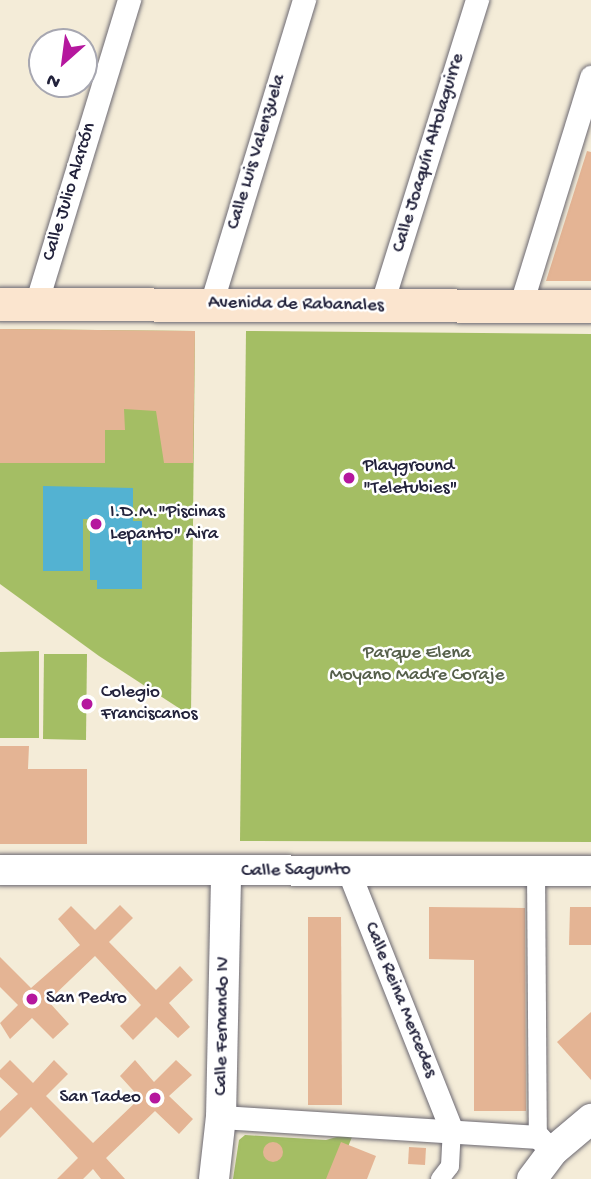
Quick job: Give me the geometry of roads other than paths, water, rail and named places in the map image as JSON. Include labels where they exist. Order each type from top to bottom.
[{"type":"main road","name":"Avenida de Rabanales","points":[[0,304],[591,306]]},
{"type":"street","name":"Calle Julio Alarcón","points":[[36,304],[128,0]]},
{"type":"street","name":"Calle Luis Valenzuela","points":[[211,304],[304,0]]},
{"type":"street","name":"Calle Joaquín Altolaguirre","points":[[382,306],[477,0]]},
{"type":"street","points":[[520,307],[591,77]]},
{"type":"street","name":"Calle Sagunto","points":[[0,870],[591,871]]},
{"type":"street","name":"Calle Reina Mercedes","points":[[348,870],[452,1131]]},
{"type":"street","name":"Calle Fernando IV","points":[[214,1179],[222,1117],[226,872]]},
{"type":"street","points":[[532,1179],[545,1144],[536,872]]},
{"type":"street","points":[[222,1117],[452,1131],[545,1144],[591,1119]]},
{"type":"street","points":[[440,1179],[450,1166],[452,1131]]},
{"type":"water","points":[[43,486],[133,488],[133,521],[142,521],[142,589],[97,589],[97,580],[90,580],[90,519],[83,519],[83,571],[43,571]]},
{"type":"place","name":"Playground \"Teletubies\"","points":[[349,478]]},
{"type":"place","name":"I.D.M.\"Piscinas Lepanto\" Aira","points":[[96,524]]},
{"type":"place","name":"Colegio Franciscanos","points":[[87,704]]},
{"type":"place","name":"San Pedro","points":[[32,999]]},
{"type":"place","name":"San Tadeo","points":[[155,1098]]},
{"type":"park label","name":"Parque Elena Moyano Madre Coraje","points":[[417,665]]}]
